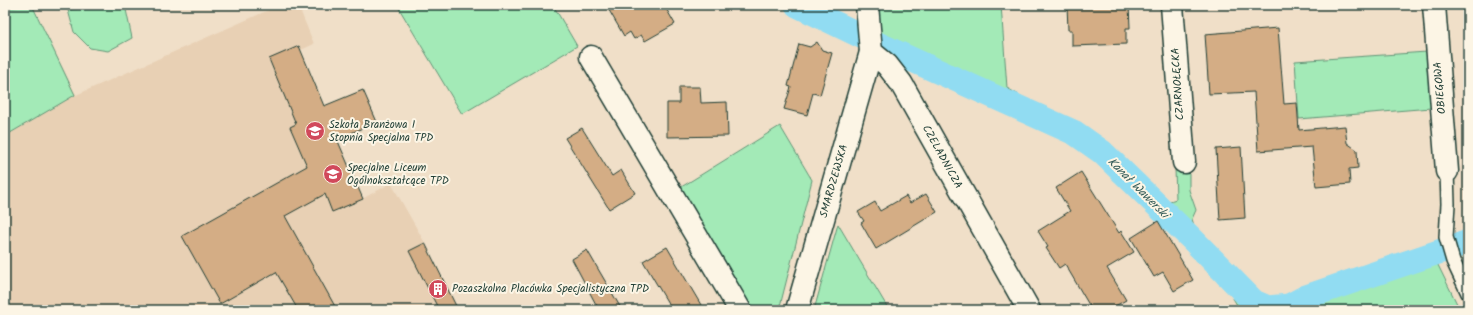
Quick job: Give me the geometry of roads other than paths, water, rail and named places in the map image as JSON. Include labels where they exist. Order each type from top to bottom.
[{"type":"street","points":[[867,5],[870,42]]},
{"type":"street","name":"CZARNOŁĘCKA","points":[[1172,5],[1184,162]]},
{"type":"street","name":"OBIEGOWA","points":[[1434,5],[1447,171]]},
{"type":"street","name":"SMARDZEWSKA","points":[[797,310],[870,42]]},
{"type":"street","name":"CZELADNICZA","points":[[870,42],[901,83],[1029,310]]},
{"type":"street","points":[[591,57],[740,310]]},
{"type":"lane","points":[[1447,171],[1448,204],[1446,237],[1453,261],[1468,293]]},
{"type":"waterway","name":"Kanał Wawerski","points":[[797,5],[884,47],[1075,133],[1102,152],[1192,239],[1254,302],[1268,308],[1289,306],[1306,297],[1468,242]]},
{"type":"place","name":"Szkoła Branżowa I Stopnia Specjalna TPD","points":[[315,131]]},
{"type":"place","name":"Specjalne Liceum Ogólnokształcące TPD","points":[[333,174]]},
{"type":"place","name":"Pozaszkolna Placówka Specjalistyczna TPD","points":[[438,289]]}]
